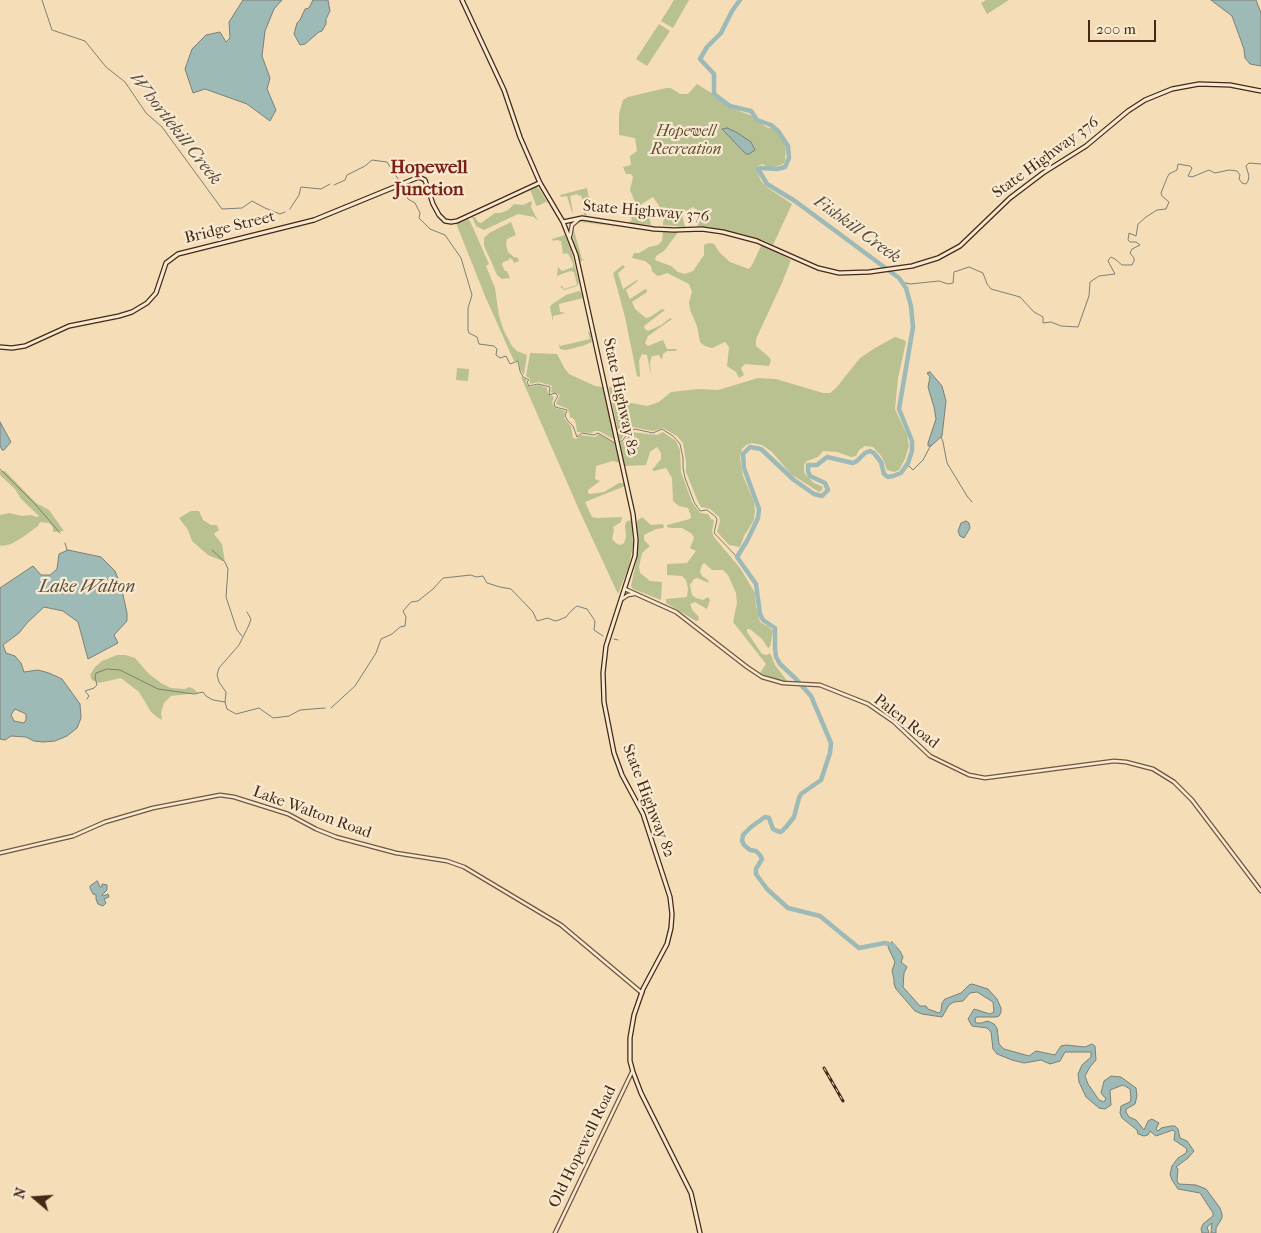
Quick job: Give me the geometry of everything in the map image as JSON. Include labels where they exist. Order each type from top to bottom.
[{"type":"main road","name":"State Highway 82","points":[[462,0],[504,90],[520,137],[540,183],[570,236],[579,266],[636,529],[634,562],[606,646],[603,673],[604,702],[615,756],[622,775],[643,814],[670,897],[672,914],[667,944],[642,993],[634,1015],[630,1038],[633,1072],[691,1193],[700,1233]]},
{"type":"main road","name":"State Highway 376","points":[[563,222],[581,218],[652,229],[702,229],[716,231],[758,241],[826,270],[851,274],[898,268],[934,260],[960,246],[1010,198],[1086,146],[1128,111],[1153,96],[1172,89],[1199,84],[1230,85],[1261,91]]},
{"type":"main road","name":"Bridge Street","points":[[0,347],[25,346],[69,326],[132,312],[147,303],[156,293],[166,263],[178,254],[258,235],[323,216],[421,177],[425,180],[439,216],[445,221],[453,222],[540,183]]},
{"type":"street","points":[[570,236],[572,225],[581,218]]},
{"type":"street","name":"Palen Road","points":[[626,589],[676,612],[756,673],[771,680],[795,684],[820,684],[868,704],[894,722],[930,756],[974,777],[985,778],[1114,761],[1126,762],[1154,770],[1174,782],[1192,800],[1261,891]]},
{"type":"street","points":[[622,599],[628,595],[637,594]]},
{"type":"street","name":"Lake Walton Road","points":[[0,853],[73,836],[106,822],[153,808],[220,795],[234,796],[288,814],[336,837],[396,853],[447,861],[464,867],[561,925],[642,993]]},
{"type":"street","name":"Old Hopewell Road","points":[[555,1233],[633,1072]]},
{"type":"green space","points":[[674,0],[689,0],[673,28],[661,21]]},
{"type":"green space","points":[[986,0],[1009,0],[987,14],[981,3]]},
{"type":"green space","points":[[659,24],[670,31],[647,66],[636,59]]},
{"type":"green space","name":"Hopewell Recreation","points":[[697,84],[713,94],[728,107],[750,115],[766,127],[774,129],[786,145],[785,161],[783,164],[771,168],[762,164],[756,169],[761,181],[768,188],[792,204],[773,245],[737,233],[697,226],[702,215],[693,207],[682,215],[685,227],[663,225],[664,213],[653,197],[637,207],[630,190],[633,177],[631,174],[626,174],[623,167],[631,165],[630,156],[637,151],[635,138],[619,135],[619,114],[623,100],[628,97],[666,88],[671,88],[680,94],[688,94]]},
{"type":"green space","points":[[536,186],[548,203],[536,205],[530,189]]},
{"type":"green space","points":[[587,188],[589,198],[583,199],[587,216],[584,215],[583,209],[585,208],[581,195],[577,194],[570,196],[573,213],[567,196],[561,197],[560,195]]},
{"type":"green space","points":[[532,201],[531,207],[538,221],[534,217],[518,214],[484,230],[476,226],[472,217],[475,217],[481,223],[495,213],[508,210],[514,204],[523,205]]},
{"type":"green space","points":[[630,214],[633,214],[638,220],[643,222],[649,216],[651,225],[628,223],[632,220]]},
{"type":"green space","points":[[467,218],[489,264],[486,266],[495,288],[499,316],[504,331],[512,346],[517,351],[527,355],[524,375],[520,369],[519,361],[514,361],[485,296],[456,223]]},
{"type":"green space","points":[[578,221],[614,226],[613,228],[613,226],[580,222],[573,227],[582,259],[584,259],[580,262],[571,231],[572,226]]},
{"type":"green space","points":[[511,222],[516,235],[507,239],[506,245],[508,252],[518,258],[519,261],[514,263],[509,258],[509,260],[503,262],[502,265],[510,278],[502,279],[497,275],[484,246],[484,238],[489,233]]},
{"type":"green space","points":[[679,231],[664,251],[656,256],[655,260],[685,274],[693,271],[704,255],[704,245],[709,243],[714,244],[730,262],[749,269],[762,244],[791,260],[756,339],[756,346],[771,360],[769,366],[745,364],[741,368],[744,375],[739,378],[736,372],[727,366],[729,347],[725,342],[712,348],[700,342],[697,326],[690,310],[689,302],[692,292],[689,284],[667,273],[659,276],[656,275],[652,271],[651,266],[645,261],[632,258],[634,253],[639,253],[649,247],[658,245],[662,241],[663,232]]},
{"type":"green space","points":[[565,235],[571,250],[579,283],[577,286],[564,290],[560,286],[564,289],[577,285],[574,272],[570,271],[557,276],[558,267],[562,271],[573,267],[573,264],[569,255],[563,254],[561,241],[553,241],[552,239]]},
{"type":"green space","points":[[623,265],[625,267],[618,273],[623,289],[638,281],[626,290],[630,299],[645,289],[647,290],[647,292],[632,302],[635,309],[646,318],[662,309],[665,310],[644,326],[645,329],[648,331],[670,318],[672,319],[648,336],[645,343],[648,346],[663,340],[667,349],[677,349],[676,351],[667,351],[663,354],[662,360],[659,355],[652,356],[650,362],[651,375],[647,355],[642,354],[639,361],[640,376],[637,376],[625,317],[613,273]]},
{"type":"green space","points":[[579,291],[583,298],[559,304],[560,312],[566,313],[553,316],[553,322],[551,305],[566,295]]},
{"type":"green space","points":[[588,332],[590,332],[592,342],[566,350],[560,349],[558,342],[560,346],[590,339]]},
{"type":"green space","points":[[895,337],[906,342],[898,378],[895,409],[907,435],[909,446],[899,470],[894,472],[887,470],[882,457],[873,447],[865,446],[859,450],[856,456],[851,457],[837,452],[823,451],[818,457],[807,461],[804,465],[804,472],[807,476],[814,483],[823,487],[819,492],[791,474],[772,452],[762,445],[752,443],[746,445],[742,449],[740,458],[743,476],[754,502],[755,511],[754,520],[744,536],[740,547],[729,545],[717,532],[720,521],[719,517],[710,509],[701,507],[698,502],[686,472],[683,443],[677,436],[663,428],[653,431],[633,427],[626,431],[620,441],[610,387],[613,386],[616,395],[621,401],[647,406],[659,402],[671,392],[698,389],[718,390],[758,378],[776,379],[823,393],[830,393],[860,358]]},
{"type":"green space","points":[[530,353],[557,354],[569,374],[595,386],[603,387],[615,440],[599,431],[592,433],[577,432],[576,424],[574,419],[570,417],[568,409],[556,404],[560,395],[551,392],[552,386],[539,382],[530,384],[530,379],[526,376]]},
{"type":"green space","points":[[457,368],[469,369],[468,381],[456,380]]},
{"type":"green space","points":[[521,377],[526,379],[526,383],[530,387],[539,385],[547,388],[548,394],[554,397],[552,403],[555,408],[565,411],[564,418],[571,426],[573,438],[576,439],[581,435],[595,437],[599,434],[616,444],[620,463],[613,461],[596,466],[595,479],[600,481],[588,490],[588,493],[604,492],[619,483],[624,483],[625,486],[585,502],[592,517],[622,517],[621,522],[613,527],[612,539],[617,544],[621,545],[624,543],[626,522],[630,520],[632,522],[633,545],[629,566],[618,594],[580,512]]},
{"type":"green space","points":[[631,432],[657,435],[663,432],[676,441],[680,450],[681,472],[692,502],[700,513],[708,514],[714,520],[712,532],[714,537],[740,568],[755,593],[760,622],[773,631],[770,647],[768,648],[762,639],[750,629],[747,629],[747,632],[762,654],[767,655],[770,653],[775,665],[788,682],[760,673],[766,664],[733,622],[737,603],[736,593],[728,575],[723,570],[712,570],[704,563],[700,572],[709,583],[697,578],[690,585],[692,595],[696,598],[703,600],[708,597],[710,600],[707,609],[695,602],[690,604],[693,611],[699,617],[698,621],[666,603],[666,599],[687,597],[688,588],[686,580],[682,576],[667,575],[667,564],[687,563],[696,551],[690,548],[694,538],[692,534],[682,528],[671,528],[667,527],[667,525],[690,519],[691,516],[688,508],[679,506],[673,501],[672,478],[666,468],[652,470],[661,459],[661,453],[657,447],[650,452],[646,465],[625,466],[620,443],[625,441]]},
{"type":"green space","points":[[0,471],[5,471],[36,503],[49,510],[64,531],[53,532],[53,527],[49,523],[40,522],[38,526],[11,544],[0,545],[0,515],[9,513],[22,516],[39,516],[0,475]]},
{"type":"green space","points":[[191,511],[199,511],[203,520],[211,525],[217,525],[219,530],[214,534],[222,544],[225,562],[208,555],[192,541],[188,530],[179,518]]},
{"type":"green space","points":[[642,517],[651,525],[663,524],[664,528],[656,529],[644,535],[644,540],[650,546],[642,553],[639,567],[640,573],[650,581],[662,582],[661,600],[633,589],[631,586],[637,558],[637,521]]},
{"type":"green space","points":[[117,655],[135,658],[149,674],[171,688],[185,689],[189,687],[198,693],[171,696],[164,703],[161,713],[162,720],[151,712],[139,692],[121,678],[99,683],[92,680],[90,675],[95,667],[102,661]]},
{"type":"water","points":[[243,0],[282,0],[274,9],[265,31],[262,56],[270,78],[267,89],[276,110],[270,121],[247,104],[205,89],[193,93],[185,69],[192,49],[206,35],[220,32],[226,42],[230,38],[229,22]]},
{"type":"water","points":[[313,0],[328,0],[330,11],[322,31],[305,44],[300,45],[294,34],[297,23]]},
{"type":"water","points":[[1211,0],[1256,0],[1261,13],[1261,66],[1250,64],[1245,58],[1244,49],[1232,16]]},
{"type":"water","points":[[727,128],[751,142],[755,150],[746,154],[722,129]]},
{"type":"water","points":[[930,372],[942,386],[946,401],[942,436],[931,446],[928,446],[936,419],[928,387],[930,377],[927,373]]},
{"type":"water","points":[[0,422],[11,442],[4,450],[2,450],[0,445]]},
{"type":"water","points":[[966,521],[969,523],[970,528],[964,538],[960,536],[958,531],[961,523]]},
{"type":"water","name":"Lake Walton","points":[[68,550],[101,557],[115,571],[121,586],[127,621],[114,635],[118,643],[88,659],[78,622],[63,611],[44,607],[19,633],[3,645],[6,653],[15,656],[21,663],[24,672],[38,670],[62,679],[80,704],[81,718],[77,728],[67,736],[55,741],[34,741],[26,737],[11,736],[5,740],[0,739],[0,588],[33,566],[41,575],[50,575],[57,569],[59,554]],"holes":[[[15,709],[26,714],[24,723],[14,721],[11,715]]]},
{"type":"water","points":[[97,881],[100,887],[102,887],[102,884],[107,885],[107,890],[102,895],[108,894],[109,897],[104,899],[106,903],[103,906],[98,904],[96,895],[93,894],[90,888]]},
{"type":"water","points":[[892,942],[903,957],[901,962],[907,967],[904,973],[903,987],[920,1006],[926,1006],[928,1009],[939,1013],[945,999],[961,993],[972,984],[988,989],[997,999],[1001,1008],[999,1016],[976,1017],[975,1021],[976,1023],[981,1023],[988,1021],[994,1024],[997,1028],[999,1044],[1004,1049],[1029,1056],[1036,1051],[1055,1055],[1061,1046],[1066,1045],[1085,1047],[1092,1044],[1095,1046],[1096,1060],[1085,1076],[1088,1084],[1099,1100],[1104,1102],[1106,1099],[1101,1093],[1104,1081],[1111,1076],[1121,1077],[1136,1088],[1135,1104],[1126,1109],[1129,1117],[1136,1120],[1144,1130],[1148,1121],[1152,1119],[1159,1123],[1156,1129],[1158,1131],[1161,1128],[1171,1126],[1175,1126],[1178,1129],[1180,1138],[1187,1141],[1194,1151],[1176,1167],[1178,1169],[1177,1181],[1179,1184],[1196,1185],[1206,1189],[1220,1208],[1222,1214],[1222,1218],[1216,1228],[1216,1233],[1211,1233],[1212,1223],[1207,1227],[1209,1233],[1202,1233],[1203,1224],[1213,1216],[1213,1213],[1200,1193],[1178,1189],[1172,1180],[1170,1174],[1172,1166],[1187,1150],[1174,1140],[1175,1132],[1173,1130],[1156,1136],[1150,1131],[1148,1135],[1144,1136],[1138,1134],[1137,1130],[1122,1118],[1120,1113],[1121,1106],[1130,1102],[1131,1098],[1130,1089],[1123,1085],[1110,1090],[1111,1105],[1105,1109],[1099,1108],[1086,1097],[1079,1082],[1078,1074],[1082,1065],[1091,1057],[1091,1052],[1065,1052],[1060,1061],[1050,1064],[1041,1060],[1024,1063],[997,1054],[993,1049],[991,1032],[987,1028],[972,1026],[968,1019],[974,1009],[990,1014],[994,1012],[993,1002],[977,992],[970,993],[963,1001],[954,1002],[949,1005],[942,1017],[915,1011],[894,984],[892,971],[895,962],[888,947]]},
{"type":"waterway","name":"Whortlekill Creek","points":[[42,0],[52,30],[85,41],[106,67],[125,82],[146,113],[162,127],[222,209],[242,208],[252,201],[280,214],[285,212]]},
{"type":"waterway","name":"Fishkill Creek","points":[[740,0],[721,33],[707,47],[700,59],[714,74],[714,94],[730,106],[751,111],[757,120],[771,125],[778,131],[788,146],[789,158],[785,167],[758,169],[767,184],[795,201],[899,278],[906,288],[911,306],[913,327],[899,409],[912,441],[912,451],[908,463],[901,473],[888,477],[884,474],[881,462],[870,451],[853,463],[827,457],[817,465],[808,465],[810,476],[825,483],[828,490],[822,496],[814,494],[794,480],[761,449],[750,447],[743,454],[744,468],[759,509],[758,518],[737,557],[756,584],[760,614],[763,620],[775,628],[776,657],[780,664],[811,696],[831,743],[830,753],[821,780],[801,794],[794,817],[786,827],[781,832],[777,831],[773,829],[769,818],[765,817],[743,835],[742,841],[750,850],[756,851],[762,859],[756,869],[756,874],[767,889],[788,908],[820,916],[859,948],[885,943],[894,946]]},
{"type":"waterway","name":"Whortlekill Creek","points":[[334,185],[345,180],[347,175],[365,166],[372,160],[387,162],[400,182]]},
{"type":"waterway","points":[[902,282],[910,284],[939,281],[948,284],[953,283],[954,272],[969,267],[983,273],[991,289],[1020,297],[1034,312],[1043,317],[1043,323],[1051,322],[1061,326],[1078,327],[1089,296],[1090,282],[1099,276],[1115,274],[1108,261],[1109,259],[1111,257],[1122,265],[1132,265],[1134,258],[1130,253],[1132,249],[1140,245],[1128,240],[1129,233],[1136,236],[1138,224],[1157,210],[1166,209],[1169,202],[1161,193],[1169,174],[1177,170],[1178,164],[1190,166],[1192,168],[1188,176],[1192,177],[1209,170],[1215,173],[1229,170],[1237,171],[1240,175],[1239,179],[1242,183],[1246,184],[1249,176],[1246,166],[1249,163],[1261,164]]},
{"type":"waterway","name":"Whortlekill Creek","points":[[290,209],[299,195],[301,187],[321,189],[330,184]]},
{"type":"waterway","name":"Whortlekill Creek","points":[[402,186],[408,199],[415,203],[420,213],[419,218],[430,229],[445,235],[461,258],[472,295],[468,308],[469,333],[477,337],[479,344],[494,346],[497,349],[496,355],[500,358],[506,356],[510,364],[518,361],[523,377],[529,380],[527,382],[529,386],[538,384],[550,387],[549,395],[555,393],[558,396],[554,403],[555,407],[567,410],[565,416],[573,426],[577,437],[582,433],[594,435],[598,433],[615,443],[622,441],[630,431],[635,429],[653,433],[662,429],[673,436],[680,444],[685,478],[694,502],[700,511],[707,510],[716,517],[714,533],[737,557]]},
{"type":"waterway","points":[[941,437],[947,463],[972,502]]},
{"type":"waterway","points":[[905,466],[909,466],[913,470],[923,460],[931,445]]},
{"type":"waterway","points":[[0,469],[35,504],[60,533]]},
{"type":"waterway","points":[[65,543],[67,550]]},
{"type":"waterway","points":[[212,550],[225,562],[228,569],[226,597],[237,630],[242,636]]},
{"type":"waterway","points":[[331,708],[355,686],[376,653],[381,639],[392,634],[400,627],[405,626],[406,617],[403,611],[411,602],[418,601],[433,589],[443,578],[471,575],[476,577],[483,576],[487,583],[511,589],[533,612],[537,621],[548,618],[555,621],[559,620],[566,617],[577,606],[587,609],[595,621],[594,630],[603,636]]},
{"type":"waterway","points":[[225,702],[226,692],[219,682],[217,675],[219,668],[239,645],[249,625],[251,619],[247,612]]},
{"type":"waterway","points":[[614,639],[618,640]]},
{"type":"waterway","points":[[87,699],[89,696],[85,691],[97,685],[96,673],[107,669],[120,670],[158,689],[194,694],[203,692],[213,700],[225,702],[227,709],[236,714],[259,708],[273,718],[289,716],[300,710],[325,708]]},
{"type":"railway","points":[[824,1068],[843,1101]]},
{"type":"district","name":"Hopewell Junction","points":[[429,179]]}]
